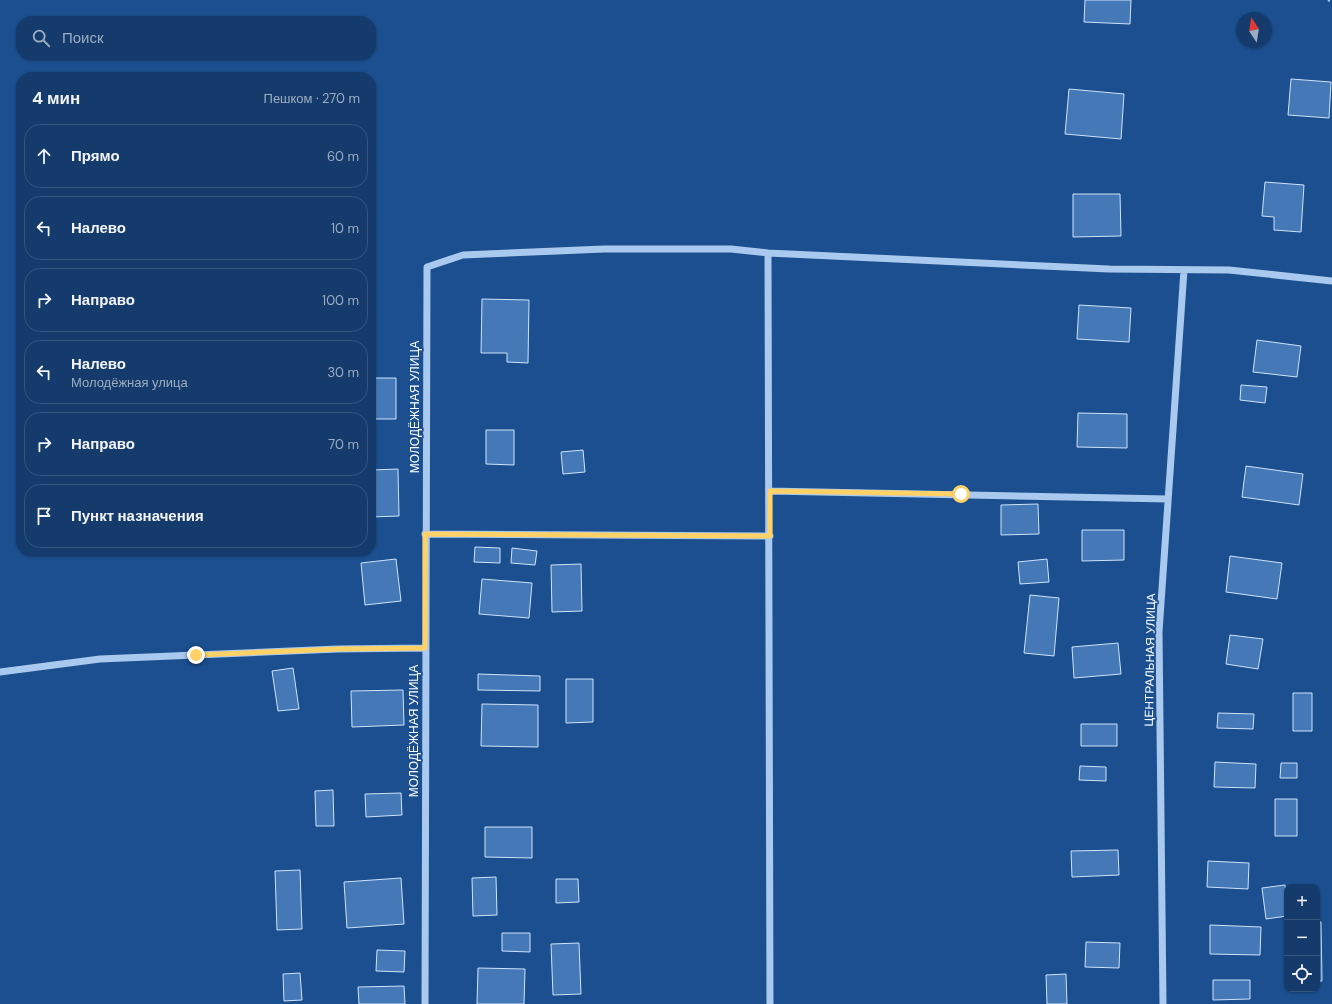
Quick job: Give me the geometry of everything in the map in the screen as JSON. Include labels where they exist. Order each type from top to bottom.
[{"type":"street","name":"МОЛОДЁЖНАЯ УЛИЦА","points":[[424,1004],[427,267],[463,255],[596,249],[731,249],[768,253]]},
{"type":"street","points":[[770,1004],[770,491],[768,253],[1102,269],[1229,270],[1332,281]]},
{"type":"street","name":"ЦЕНТРАЛЬНАЯ УЛИЦА","points":[[1163,1004],[1159,632],[1184,270]]},
{"type":"street","points":[[770,491],[1168,499]]},
{"type":"street","points":[[425,534],[770,536]]},
{"type":"street","points":[[0,672],[100,659],[338,649],[425,648]]},
{"type":"path","points":[[1328,0],[1332,2]]},
{"type":"building","points":[[1085,0],[1131,0],[1130,24],[1084,22]]},
{"type":"building","points":[[1291,79],[1331,82],[1329,118],[1288,115]]},
{"type":"building","points":[[1069,89],[1124,94],[1121,139],[1065,134]]},
{"type":"building","points":[[1265,182],[1304,185],[1301,232],[1274,230],[1274,217],[1262,216]]},
{"type":"building","points":[[1073,194],[1120,194],[1121,236],[1073,237]]},
{"type":"building","points":[[482,299],[529,300],[528,363],[507,362],[507,353],[481,353]]},
{"type":"building","points":[[1079,305],[1131,308],[1129,342],[1077,339]]},
{"type":"building","points":[[1257,340],[1301,346],[1297,377],[1253,372]]},
{"type":"building","points":[[376,378],[396,378],[396,419],[376,419]]},
{"type":"building","points":[[1241,385],[1267,387],[1265,403],[1240,400]]},
{"type":"building","points":[[1078,413],[1127,414],[1127,448],[1077,447]]},
{"type":"building","points":[[486,430],[514,430],[514,465],[486,464]]},
{"type":"building","points":[[583,450],[585,472],[563,474],[561,452]]},
{"type":"building","points":[[1246,466],[1303,474],[1299,505],[1242,497]]},
{"type":"building","points":[[398,469],[399,516],[376,517],[376,470]]},
{"type":"building","points":[[1038,504],[1039,534],[1001,535],[1001,505]]},
{"type":"building","points":[[1082,530],[1124,530],[1124,560],[1082,561]]},
{"type":"building","points":[[475,547],[500,548],[500,563],[474,562]]},
{"type":"building","points":[[512,548],[537,551],[535,565],[511,563]]},
{"type":"building","points":[[1230,556],[1282,563],[1277,599],[1226,592]]},
{"type":"building","points":[[396,559],[401,601],[365,605],[361,563]]},
{"type":"building","points":[[1047,559],[1049,582],[1020,584],[1018,562]]},
{"type":"building","points":[[581,564],[582,611],[552,612],[551,565]]},
{"type":"building","points":[[482,579],[532,583],[529,618],[479,614]]},
{"type":"building","points":[[1030,595],[1059,598],[1054,656],[1024,653]]},
{"type":"building","points":[[1230,635],[1263,639],[1258,669],[1226,664]]},
{"type":"building","points":[[1118,643],[1121,674],[1074,678],[1072,647]]},
{"type":"building","points":[[293,668],[299,709],[278,711],[272,671]]},
{"type":"building","points":[[478,674],[540,676],[540,691],[478,690]]},
{"type":"building","points":[[566,679],[593,679],[593,722],[566,723]]},
{"type":"building","points":[[403,690],[404,725],[352,727],[351,691]]},
{"type":"building","points":[[1293,693],[1312,693],[1312,731],[1293,731]]},
{"type":"building","points":[[482,704],[538,705],[538,747],[481,746]]},
{"type":"building","points":[[1218,713],[1254,714],[1253,729],[1217,728]]},
{"type":"building","points":[[1081,724],[1117,724],[1117,746],[1081,746]]},
{"type":"building","points":[[1215,762],[1256,764],[1255,788],[1214,787]]},
{"type":"building","points":[[1281,763],[1297,763],[1297,778],[1280,778]]},
{"type":"building","points":[[1080,766],[1106,767],[1106,781],[1079,780]]},
{"type":"building","points":[[333,790],[334,826],[316,826],[315,791]]},
{"type":"building","points":[[401,793],[402,815],[366,817],[365,794]]},
{"type":"building","points":[[1275,799],[1297,799],[1297,836],[1275,836]]},
{"type":"building","points":[[485,827],[532,827],[532,858],[485,857]]},
{"type":"building","points":[[1118,850],[1119,875],[1072,877],[1071,851]]},
{"type":"building","points":[[1208,861],[1249,863],[1248,889],[1207,887]]},
{"type":"building","points":[[300,870],[302,929],[277,930],[275,871]]},
{"type":"building","points":[[496,877],[497,915],[473,916],[472,878]]},
{"type":"building","points":[[401,878],[404,924],[347,928],[344,882]]},
{"type":"building","points":[[556,879],[578,879],[579,902],[556,903]]},
{"type":"building","points":[[1284,885],[1284,916],[1266,919],[1262,888]]},
{"type":"building","points":[[1320,922],[1321,922],[1322,981],[1320,981]]},
{"type":"building","points":[[1210,925],[1261,927],[1260,955],[1210,954]]},
{"type":"building","points":[[502,933],[530,933],[530,952],[502,951]]},
{"type":"building","points":[[1086,942],[1120,943],[1119,968],[1085,967]]},
{"type":"building","points":[[579,943],[581,994],[553,995],[551,944]]},
{"type":"building","points":[[377,950],[405,951],[404,972],[376,971]]},
{"type":"building","points":[[478,968],[525,969],[524,1004],[477,1004]]},
{"type":"building","points":[[300,973],[302,1000],[284,1001],[283,974]]},
{"type":"building","points":[[1066,974],[1067,1004],[1047,1004],[1046,975]]},
{"type":"building","points":[[1213,980],[1250,980],[1250,999],[1213,1000]]},
{"type":"building","points":[[404,986],[405,1004],[359,1004],[358,987]]},
{"type":"route","points":[[196,655],[338,649],[425,648],[425,534],[770,536],[770,491],[961,494]]}]
